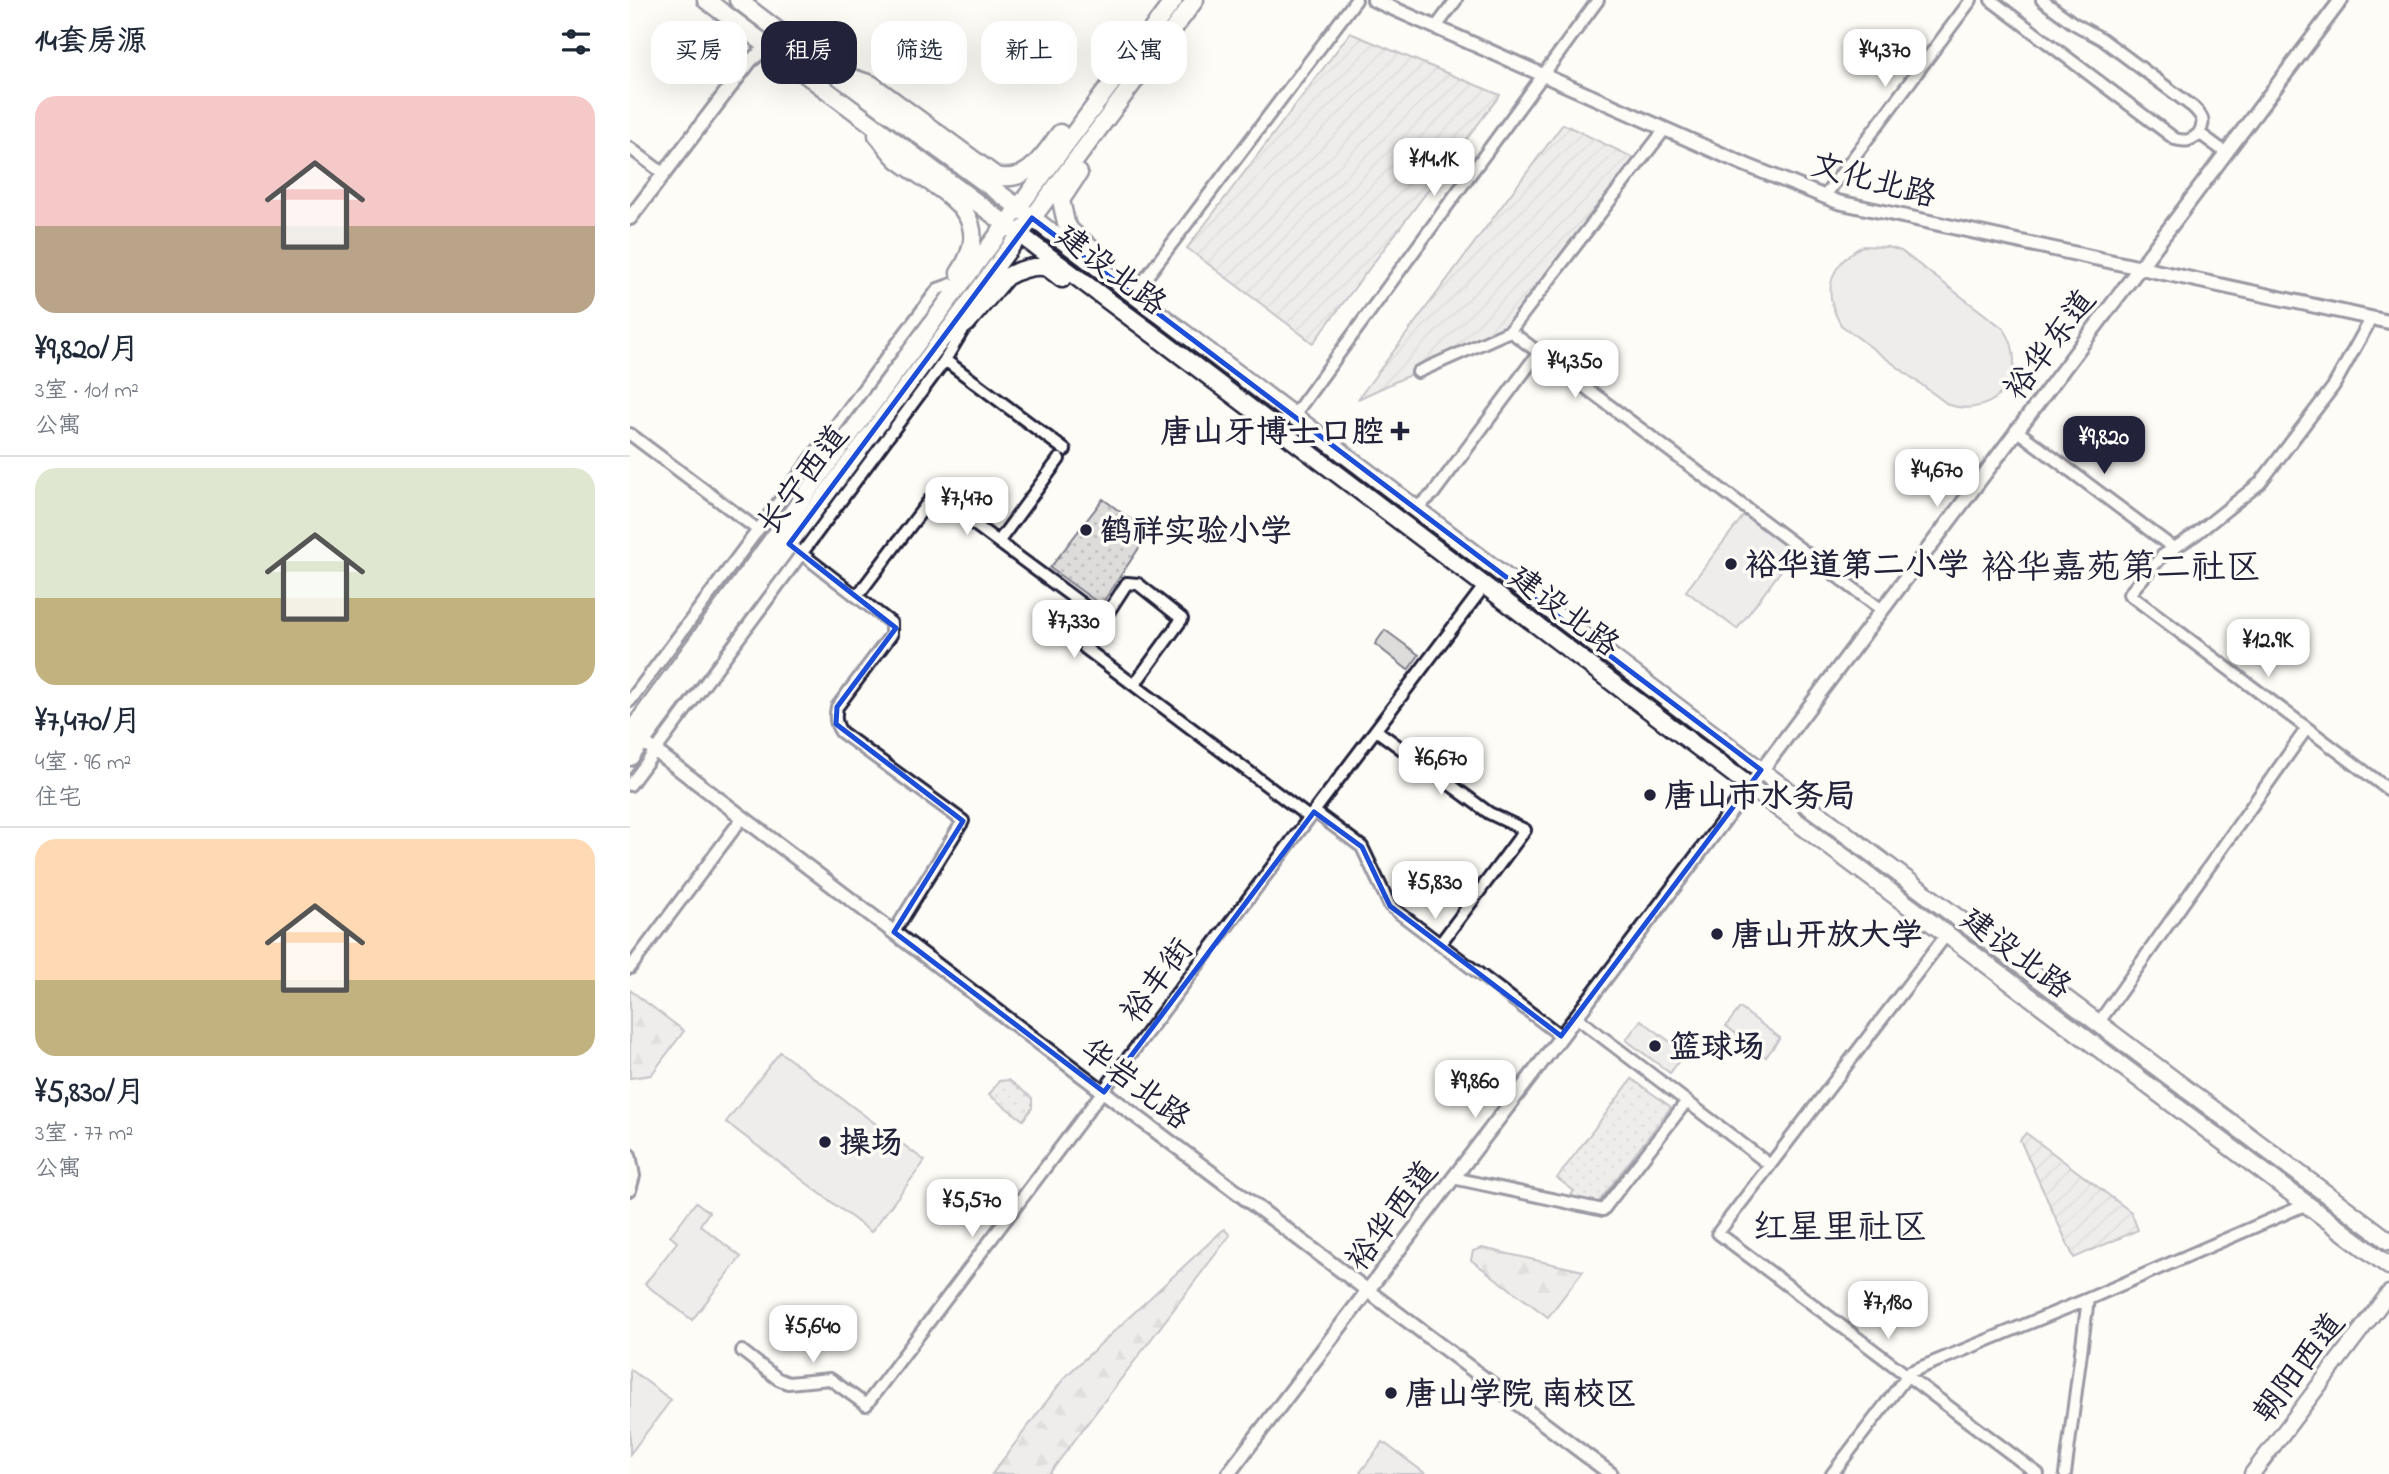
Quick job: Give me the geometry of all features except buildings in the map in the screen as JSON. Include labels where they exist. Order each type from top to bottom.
[{"type":"main road","name":"建设北路","points":[[706,0],[761,42]]},
{"type":"main road","name":"建设北路","points":[[738,0],[766,21]]},
{"type":"main road","points":[[1173,324],[1139,287],[1086,246],[1070,230],[1062,200],[1118,118],[1120,85],[1174,0]]},
{"type":"main road","points":[[857,79],[871,84],[984,169],[1004,178],[1024,175],[1091,94],[1120,85],[1195,0]]},
{"type":"main road","name":"建设北路","points":[[818,84],[2389,1266]]},
{"type":"main road","name":"建设北路","points":[[849,84],[1018,207],[1761,770],[2389,1241]]},
{"type":"main road","name":"长宁西道","points":[[630,757],[638,737],[946,304],[1018,207],[1120,85]]},
{"type":"main road","name":"长宁西道","points":[[638,737],[795,549],[939,342],[1032,218],[1120,85]]},
{"type":"main road","points":[[865,119],[895,158],[955,201],[971,220],[972,244],[965,264],[952,284],[946,304]]},
{"type":"main road","points":[[939,342],[968,323],[1006,277],[1032,267],[1047,268],[1116,320],[1162,341]]},
{"type":"main road","name":"朝阳西道","points":[[2252,1474],[2389,1293]]},
{"type":"street","points":[[1139,287],[1356,0]]},
{"type":"street","name":"文化北路","points":[[1374,0],[1824,197],[2389,323]]},
{"type":"street","points":[[1436,27],[1455,0]]},
{"type":"street","points":[[1294,415],[1598,0]]},
{"type":"street","points":[[1824,197],[1971,0]]},
{"type":"street","points":[[1991,0],[2175,139],[2184,142],[2199,133],[2203,125],[2202,117],[2193,107],[2102,38],[2073,23],[2042,0]]},
{"type":"street","name":"裕华东道","points":[[1748,786],[2341,0]]},
{"type":"street","points":[[630,218],[750,61],[761,52]]},
{"type":"street","points":[[1418,372],[1510,331],[1665,129]]},
{"type":"street","points":[[2199,133],[2225,152]]},
{"type":"street","points":[[630,148],[664,174]]},
{"type":"street","points":[[630,701],[938,289],[952,284]]},
{"type":"street","points":[[2371,319],[2333,387],[2260,483],[2196,534],[2172,547],[2129,594],[2389,790]]},
{"type":"street","points":[[894,932],[963,821],[841,732],[836,724],[837,707],[893,630],[888,618],[795,549],[945,360],[968,323]]},
{"type":"street","points":[[1510,331],[1882,610]]},
{"type":"street","points":[[1416,508],[1433,494],[1539,352]]},
{"type":"street","points":[[945,360],[1062,454],[999,541]]},
{"type":"street","points":[[2016,430],[2172,547]]},
{"type":"street","points":[[630,434],[758,530]]},
{"type":"street","points":[[858,596],[929,501],[939,498],[1094,613]]},
{"type":"street","points":[[1134,685],[1182,619],[1138,584],[1127,583],[1085,648],[1134,685],[1312,815],[1362,846],[1390,906],[1561,1035]]},
{"type":"street","name":"裕丰街","points":[[742,1351],[778,1379],[788,1383],[830,1380],[866,1405],[1485,585]]},
{"type":"street","points":[[2099,1023],[2307,728]]},
{"type":"street","points":[[1376,730],[1489,813],[1525,830],[1440,944]]},
{"type":"street","points":[[630,785],[638,737]]},
{"type":"street","name":"华岩北路","points":[[638,737],[1611,1474]]},
{"type":"street","name":"裕华西道","points":[[1228,1474],[1748,786]]},
{"type":"street","points":[[630,968],[743,817]]},
{"type":"street","points":[[1947,934],[1718,1233],[2038,1474]]},
{"type":"street","points":[[1576,1017],[1770,1165]]},
{"type":"street","points":[[1452,1178],[1603,1210],[1686,1102]]},
{"type":"street","points":[[630,1155],[634,1176],[630,1190]]},
{"type":"street","points":[[1832,1474],[1906,1374],[2307,1204]]},
{"type":"street","points":[[2065,1474],[2088,1299]]},
{"type":"highlighted area","points":[[1032,218],[1761,770],[1561,1036],[1390,906],[1362,847],[1314,812],[1104,1092],[894,932],[963,821],[836,724],[837,707],[896,628],[789,544]]},
{"type":"green space","points":[[1350,33],[1500,95],[1313,343],[1187,248]]},
{"type":"green space","points":[[1563,124],[1634,158],[1500,333],[1358,399]]},
{"type":"green space","points":[[1862,246],[1888,247],[1901,251],[2004,329],[2012,345],[2014,361],[2012,375],[1995,399],[1966,408],[1949,405],[1841,325],[1831,302],[1832,281],[1842,262]]},
{"type":"green space","points":[[1103,499],[1149,533],[1101,605],[1050,568]]},
{"type":"green space","points":[[1745,514],[1795,552],[1737,629],[1686,591]]},
{"type":"green space","points":[[1385,630],[1419,655],[1408,670],[1375,644]]},
{"type":"green space","points":[[630,990],[684,1031],[651,1075],[630,1078]]},
{"type":"green space","points":[[1740,1008],[1780,1038],[1766,1057],[1726,1026]]},
{"type":"green space","name":"篮球场","points":[[1641,1020],[1685,1053],[1670,1073],[1626,1040]]},
{"type":"green space","name":"操场","points":[[780,1052],[925,1161],[871,1232],[726,1122]]},
{"type":"green space","points":[[1632,1079],[1671,1107],[1597,1204],[1569,1198],[1574,1191],[1557,1178]]},
{"type":"green space","points":[[1009,1080],[1032,1098],[1032,1108],[1023,1120],[989,1095],[999,1081]]},
{"type":"green space","points":[[2026,1133],[2131,1212],[2138,1230],[2074,1258],[2020,1140]]},
{"type":"green space","points":[[696,1202],[709,1212],[700,1225],[741,1257],[692,1320],[645,1284],[677,1242],[670,1236]]},
{"type":"green space","points":[[1224,1229],[1230,1235],[1049,1474],[992,1474],[1065,1377]]},
{"type":"green space","points":[[1482,1248],[1583,1271],[1548,1317],[1471,1260],[1473,1251]]},
{"type":"green space","points":[[630,1369],[671,1400],[630,1454]]},
{"type":"green space","points":[[1383,1442],[1426,1474],[1359,1474]]},
{"type":"place","name":"唐山牙博士口腔","points":[[1400,431]]},
{"type":"place","name":"鹤祥实验小学","points":[[1086,530]]},
{"type":"place","name":"裕华道第二小学","points":[[1731,564]]},
{"type":"place","name":"唐山市水务局","points":[[1650,795]]},
{"type":"place","name":"唐山开放大学","points":[[1717,934]]},
{"type":"place","name":"篮球场","points":[[1655,1046]]},
{"type":"place","name":"操场","points":[[825,1142]]},
{"type":"place","name":"唐山学院 南校区","points":[[1391,1393]]},
{"type":"district","name":"裕华嘉苑第二社区","points":[[2121,566]]},
{"type":"district","name":"红星里社区","points":[[1840,1226]]}]
